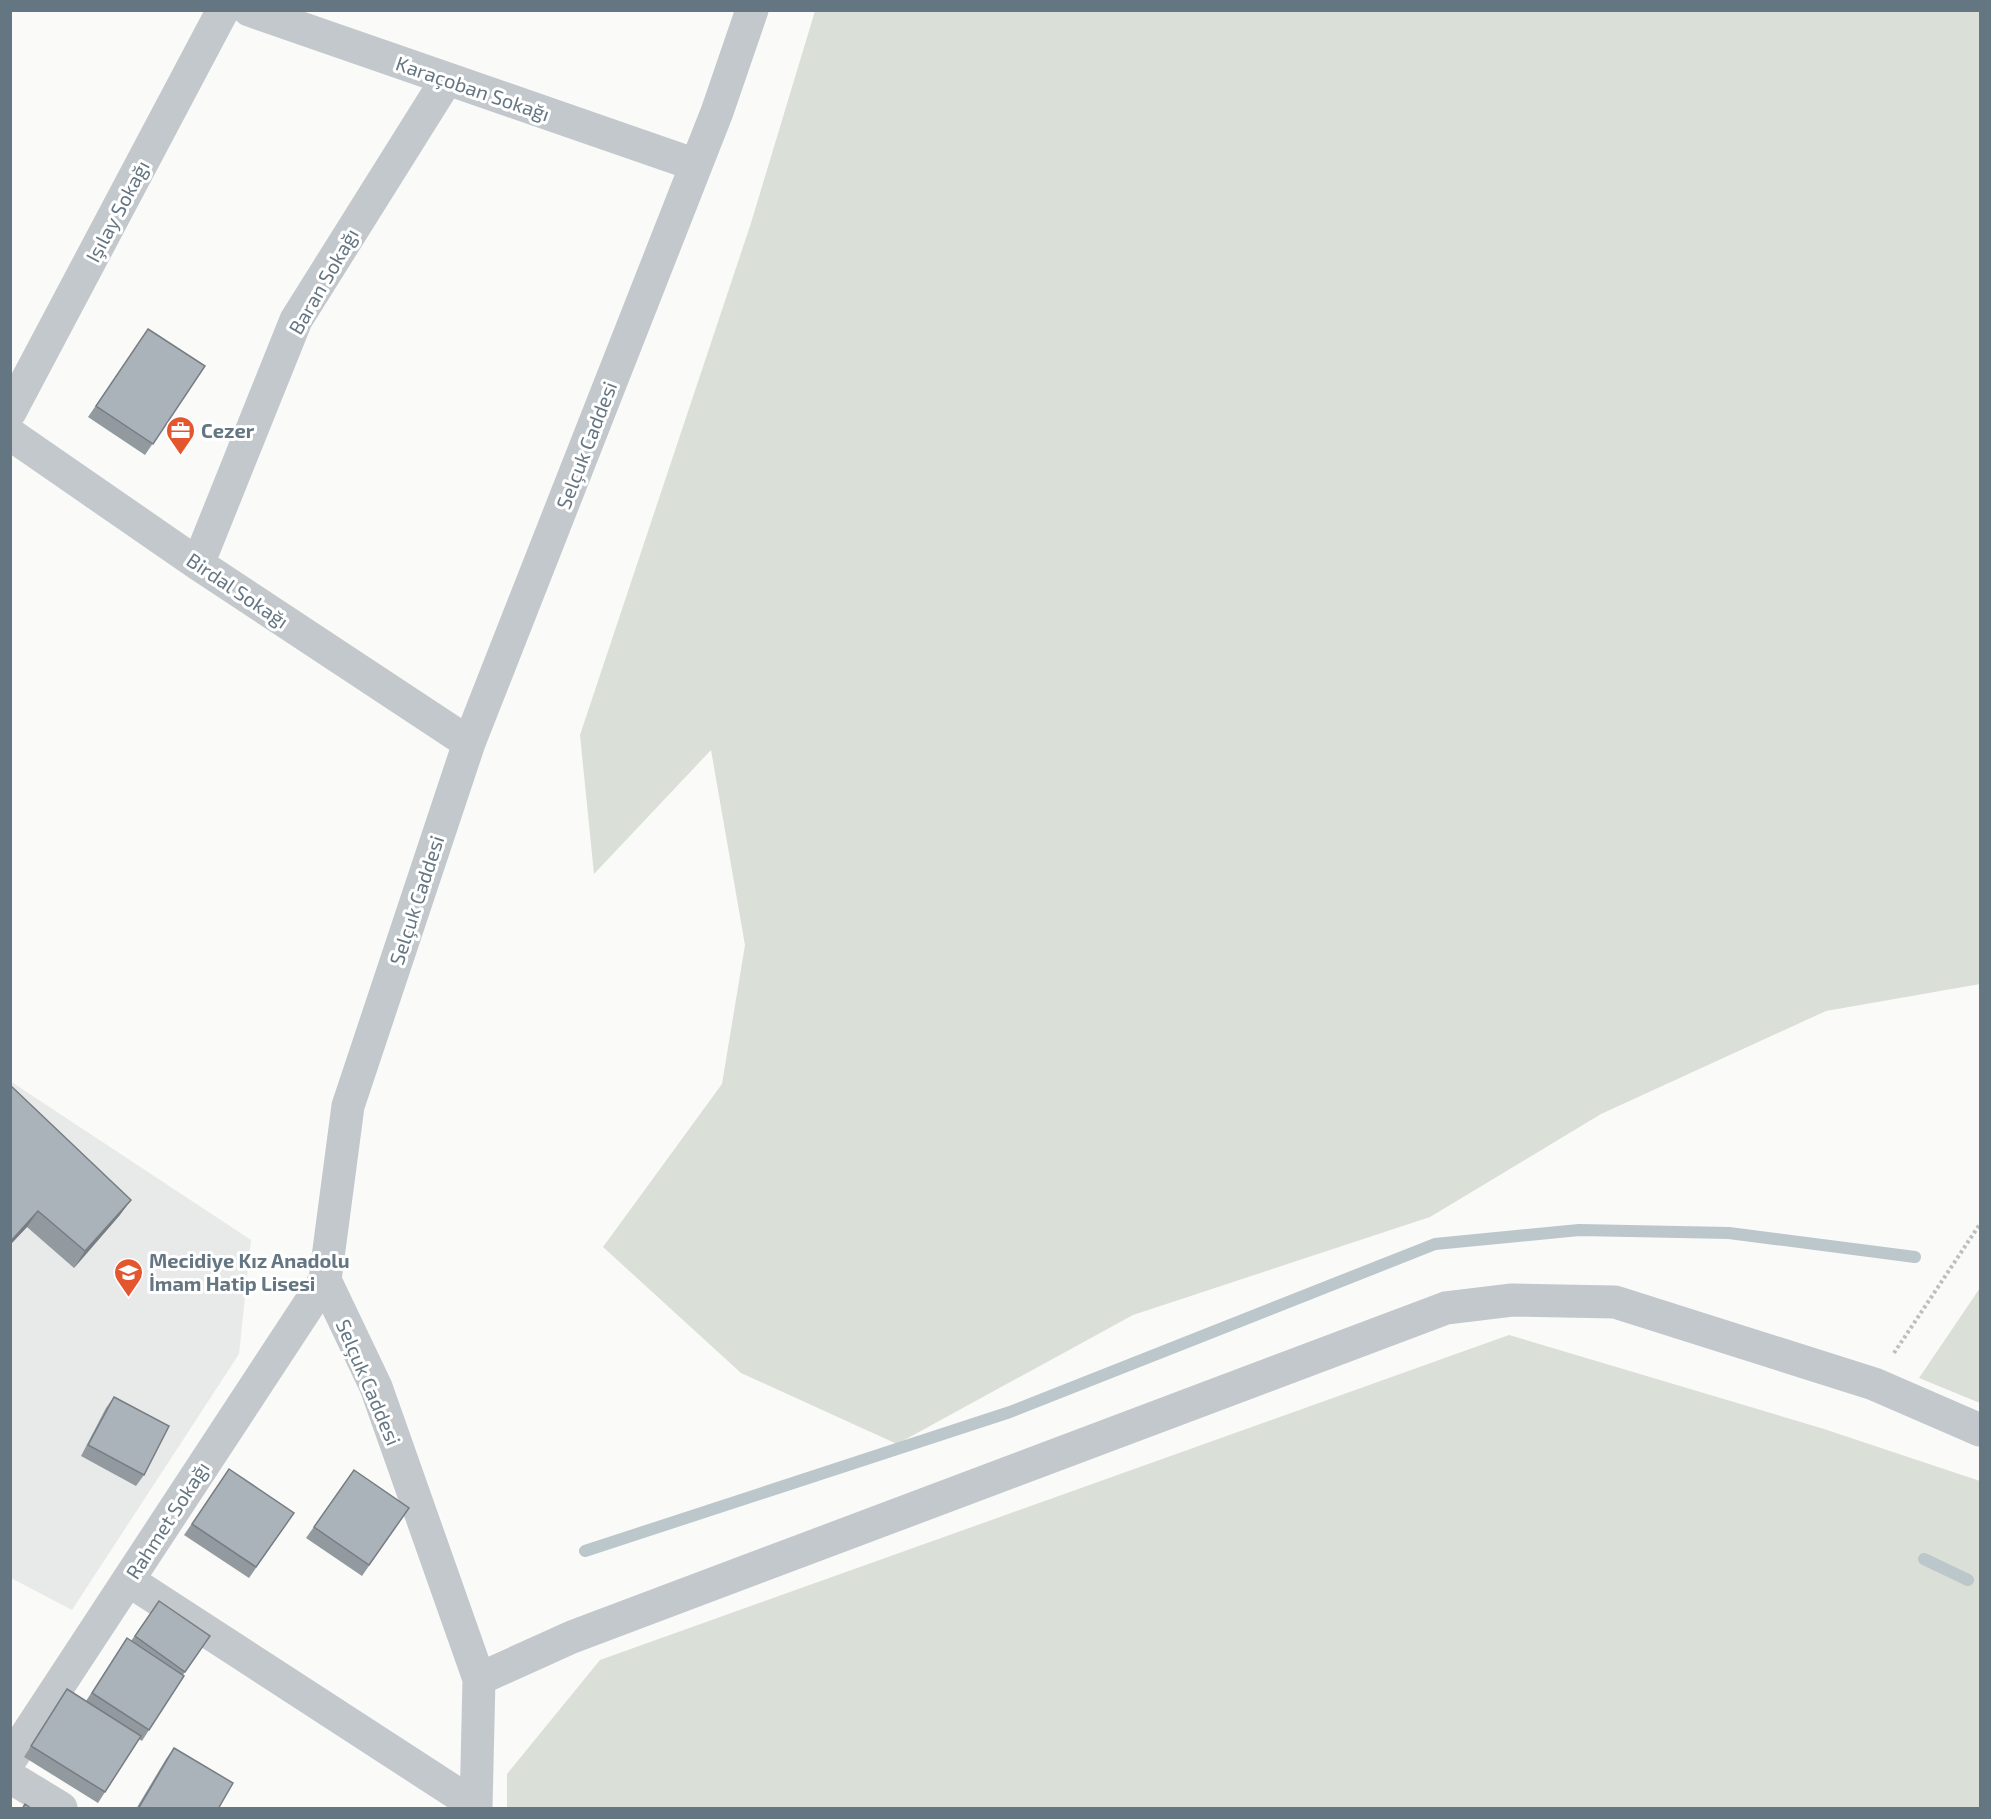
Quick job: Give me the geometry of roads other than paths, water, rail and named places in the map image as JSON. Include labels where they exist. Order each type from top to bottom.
[{"type":"street","name":"Işılay Sokağı","points":[[10,412],[223,10]]},
{"type":"street","name":"Karaçoban Sokağı","points":[[249,10],[304,19],[447,79],[696,165]]},
{"type":"street","name":"Selçuk Caddesi","points":[[476,1807],[479,1679],[376,1387],[325,1280],[348,1106],[469,743],[696,165],[752,10]]},
{"type":"street","name":"Baran Sokağı","points":[[198,564],[296,321],[447,79]]},
{"type":"street","name":"Birdal Sokağı","points":[[10,434],[198,564],[469,743]]},
{"type":"street","name":"Rahmet Sokağı","points":[[10,1760],[325,1280]]},
{"type":"street","points":[[479,1679],[572,1637],[1446,1308],[1512,1300],[1615,1302],[1874,1384],[1980,1430]]},
{"type":"street","points":[[128,1580],[476,1807]]},
{"type":"street","points":[[10,1777],[61,1809]]},
{"type":"waterway","points":[[585,1551],[1010,1412],[1435,1244],[1579,1230],[1729,1233],[1915,1257]]},
{"type":"waterway","points":[[1924,1559],[1968,1580]]},
{"type":"place","name":"Cezer","points":[[180,456]]},
{"type":"place","name":"Mecidiye Kız Anadolu İmam Hatip Lisesi","points":[[128,1298]]}]
